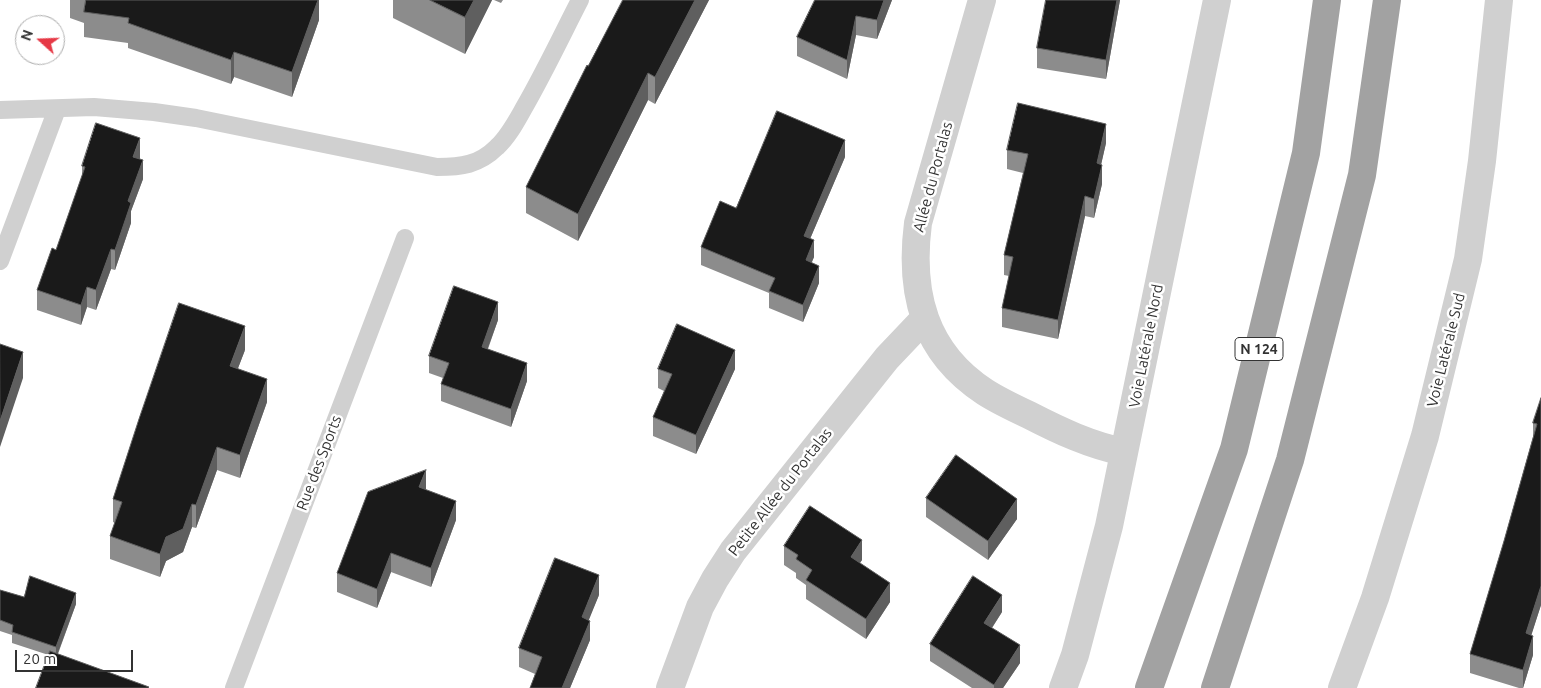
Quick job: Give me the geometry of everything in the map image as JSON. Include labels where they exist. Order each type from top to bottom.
[{"type":"highway","name":"N 124","points":[[1149,688],[1234,449],[1306,153],[1327,0]]},
{"type":"highway","points":[[1215,688],[1290,460],[1362,175],[1387,0]]},
{"type":"street","name":"Allée du Portalas","points":[[982,0],[918,223],[916,266],[918,289],[925,318],[936,344],[948,360],[962,374],[986,392],[1063,433],[1106,448],[1124,452]]},
{"type":"street","name":"Voie Latérale Nord","points":[[1063,688],[1075,655],[1109,526],[1217,0]]},
{"type":"street","name":"Voie Latérale Sud","points":[[1342,688],[1376,598],[1425,436],[1468,258],[1482,162],[1499,0]]},
{"type":"street","name":"Petite Allée du Portalas","points":[[670,688],[700,607],[733,551],[887,358],[925,318]]},
{"type":"lane","points":[[0,110],[94,107],[154,112],[196,118],[437,167],[459,167],[476,162],[497,148],[512,128],[534,91],[580,0]]},
{"type":"lane","points":[[0,261],[57,109]]},
{"type":"lane","name":"Rue des Sports","points":[[234,688],[405,238]]},
{"type":"building","points":[[86,0],[318,0],[292,72],[234,52],[231,60],[128,23],[129,18],[84,12]]},
{"type":"building","points":[[430,0],[474,0],[465,17]]},
{"type":"building","points":[[623,0],[695,0],[655,77],[648,73],[578,214],[526,187],[587,65]]},
{"type":"building","points":[[815,0],[884,0],[877,20],[856,16],[847,60],[797,37]]},
{"type":"building","points":[[1046,0],[1117,0],[1106,60],[1037,48]]},
{"type":"building","points":[[1018,103],[1106,124],[1097,163],[1102,165],[1094,199],[1085,196],[1058,320],[1002,308],[1013,257],[1004,255],[1028,154],[1007,150]]},
{"type":"building","points":[[777,111],[845,140],[804,236],[814,240],[806,260],[819,266],[803,305],[769,291],[775,278],[701,247],[720,201],[736,208]]},
{"type":"building","points":[[96,123],[140,138],[133,157],[143,160],[128,201],[131,203],[115,250],[111,249],[96,290],[87,287],[81,305],[37,290],[52,248],[56,250],[85,167],[82,166]]},
{"type":"building","points":[[454,286],[498,302],[482,347],[527,363],[511,409],[441,384],[449,363],[429,356]]},
{"type":"building","points":[[179,303],[245,326],[230,366],[267,379],[240,455],[217,447],[196,505],[192,504],[183,529],[166,537],[160,554],[110,536],[122,502],[113,499]]},
{"type":"building","points":[[677,324],[735,350],[696,435],[653,417],[672,374],[658,369]]},
{"type":"building","points":[[0,344],[23,352],[0,421]]},
{"type":"building","points":[[1541,398],[1541,586],[1526,633],[1533,636],[1523,670],[1470,654],[1537,424],[1533,423]]},
{"type":"building","points":[[956,455],[1017,499],[988,541],[926,498]]},
{"type":"building","points":[[426,470],[419,487],[456,501],[431,568],[391,553],[377,589],[337,573],[368,492]]},
{"type":"building","points":[[810,506],[862,540],[851,557],[890,583],[866,619],[806,580],[812,570],[796,559],[798,555],[784,546]]},
{"type":"building","points":[[555,558],[599,575],[582,617],[590,621],[562,688],[530,688],[542,657],[519,648]]},
{"type":"building","points":[[30,576],[76,593],[56,647],[12,632],[13,625],[0,620],[0,590],[24,597]]},
{"type":"building","points":[[973,576],[1002,595],[984,623],[1020,645],[994,685],[930,644]]},
{"type":"building","points":[[50,651],[149,687],[36,688]]}]
